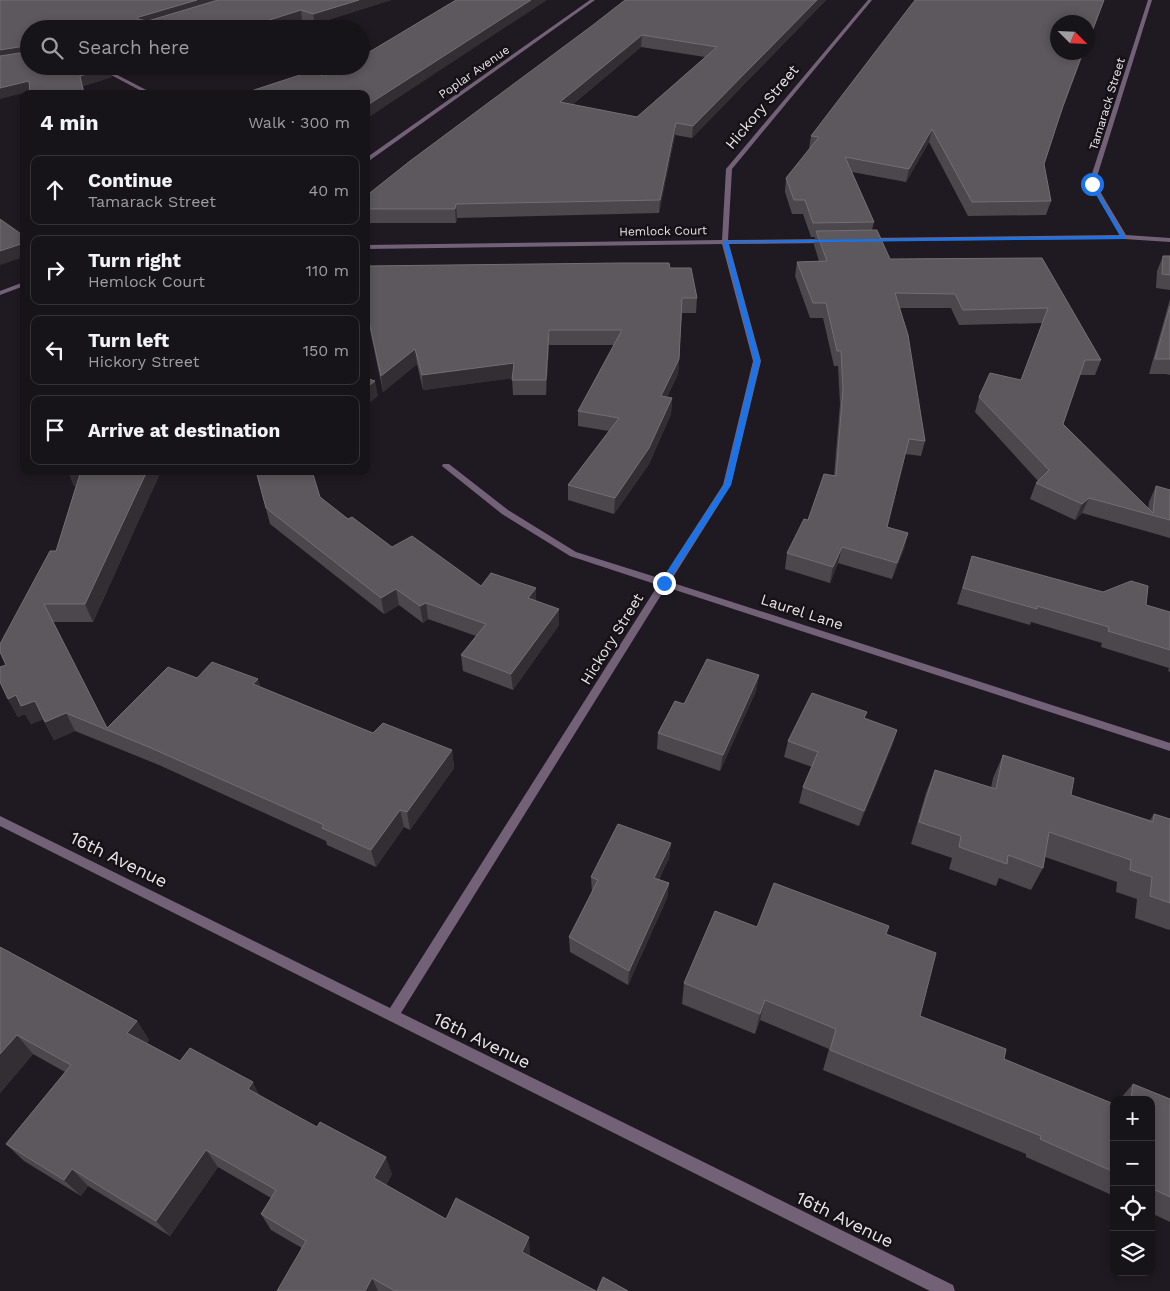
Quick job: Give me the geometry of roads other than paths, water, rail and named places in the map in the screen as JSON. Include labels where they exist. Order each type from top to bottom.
[{"type":"street","name":"Poplar Avenue","points":[[370,158],[593,0]]},
{"type":"street","name":"Hickory Street","points":[[392,1016],[664,583],[728,485],[757,361],[725,242],[729,169],[870,0]]},
{"type":"street","name":"Tamarack Street","points":[[1124,238],[1092,184],[1150,0]]},
{"type":"street","points":[[114,75],[144,90]]},
{"type":"street","points":[[864,240],[1124,238],[1170,240]]},
{"type":"street","name":"Hemlock Court","points":[[370,247],[834,241]]},
{"type":"street","points":[[0,293],[20,286]]},
{"type":"street","name":"Laurel Lane","points":[[446,466],[505,512],[573,554],[1170,747]]},
{"type":"street","name":"16th Avenue","points":[[0,821],[947,1291]]}]
